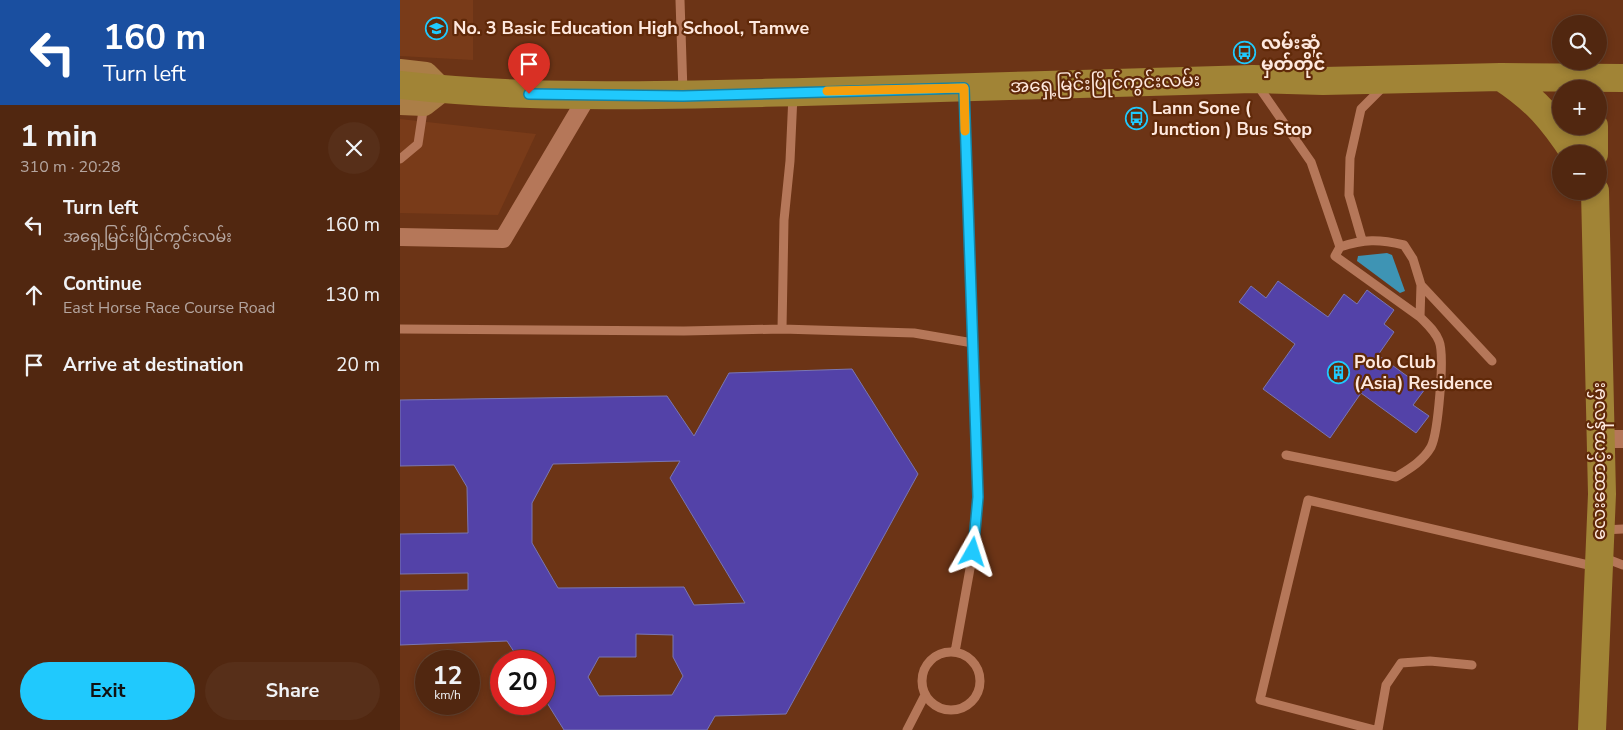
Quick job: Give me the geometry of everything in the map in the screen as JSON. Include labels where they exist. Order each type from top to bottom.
[{"type":"main road","points":[[400,71],[426,74],[433,97],[400,103]]},
{"type":"main road","name":"အရှေ့မြင်းပြိုင်ကွင်းလမ်း","points":[[400,85],[433,97],[587,97],[683,96],[1252,79],[1501,77],[1552,81]]},
{"type":"main road","points":[[1501,77],[1529,96],[1556,124],[1569,145]]},
{"type":"main road","name":"အရှေ့မြင်းပြိုင်ကွင်းလမ်း","points":[[1607,81],[1623,78]]},
{"type":"main road","points":[[1585,200],[1595,256]]},
{"type":"main road","name":"လေးထောင့်ကန်လမ်း","points":[[1592,730],[1609,549],[1612,494],[1612,439],[1595,256],[1595,200]]},
{"type":"street","points":[[400,238],[503,239],[587,97]]},
{"type":"lane","points":[[680,0],[683,96]]},
{"type":"lane","points":[[1252,79],[1311,162],[1340,248]]},
{"type":"lane","points":[[1362,240],[1349,195],[1350,158],[1361,109],[1391,79]]},
{"type":"lane","points":[[955,652],[973,552],[978,497],[964,88]]},
{"type":"lane","points":[[782,329],[784,220],[794,92]]},
{"type":"lane","points":[[400,159],[418,144],[433,97]]},
{"type":"lane","points":[[1286,454],[1396,477],[1417,464],[1430,448],[1436,434],[1442,358],[1437,336],[1420,317],[1335,256],[1340,248],[1362,240],[1390,241],[1404,245],[1413,258],[1422,285],[1420,317]]},
{"type":"lane","points":[[1422,285],[1492,361]]},
{"type":"lane","points":[[400,329],[684,331],[782,329],[914,333],[973,343]]},
{"type":"lane","points":[[1472,665],[1430,661],[1401,663],[1386,685],[1376,730],[1260,700],[1308,500],[1609,549]]},
{"type":"lane","points":[[955,652],[971,660],[977,667],[980,676],[977,694],[972,701],[956,710],[938,708],[926,695],[922,686],[924,669],[937,655],[955,652]]},
{"type":"lane","points":[[907,730],[926,695]]},
{"type":"shaded area","name":"No. 3 Basic Education High School, Tamwe","points":[[400,0],[473,0],[473,60],[400,56]]},
{"type":"shaded area","points":[[400,119],[536,134],[498,215],[400,213]]},
{"type":"water","points":[[1387,253],[1392,255],[1405,291],[1400,293],[1357,261],[1358,256]]},
{"type":"building","name":"Polo Club (Asia) Residence","points":[[1278,281],[1328,317],[1344,294],[1357,304],[1367,290],[1394,310],[1384,324],[1394,332],[1378,355],[1425,389],[1413,405],[1429,416],[1416,433],[1361,393],[1330,438],[1263,389],[1295,344],[1239,302],[1251,286],[1266,298]]},
{"type":"building","points":[[852,369],[918,474],[786,714],[715,716],[707,730],[564,730],[555,715],[555,650],[513,650],[507,641],[400,645],[400,591],[468,590],[468,573],[400,574],[400,534],[468,533],[467,487],[454,465],[400,466],[400,400],[667,396],[694,436],[729,373]],"holes":[[[680,461],[670,478],[745,603],[694,605],[684,587],[558,588],[532,543],[532,503],[553,464]],[[636,634],[673,635],[673,657],[683,676],[672,695],[599,696],[588,677],[599,657],[636,657]]]},
{"type":"slow traffic","points":[[827,91],[964,88],[965,131]]},
{"type":"place","name":"No. 3 Basic Education High School, Tamwe","points":[[437,28]]},
{"type":"place","name":"လမ်းဆုံ မှတ်တိုင်","points":[[1245,53]]},
{"type":"place","name":"Lann Sone ( Junction ) Bus Stop","points":[[1136,118]]},
{"type":"place","name":"Polo Club (Asia) Residence","points":[[1338,372]]},
{"type":"route","points":[[529,94],[587,97],[683,96],[964,88],[978,497],[973,552]]}]
